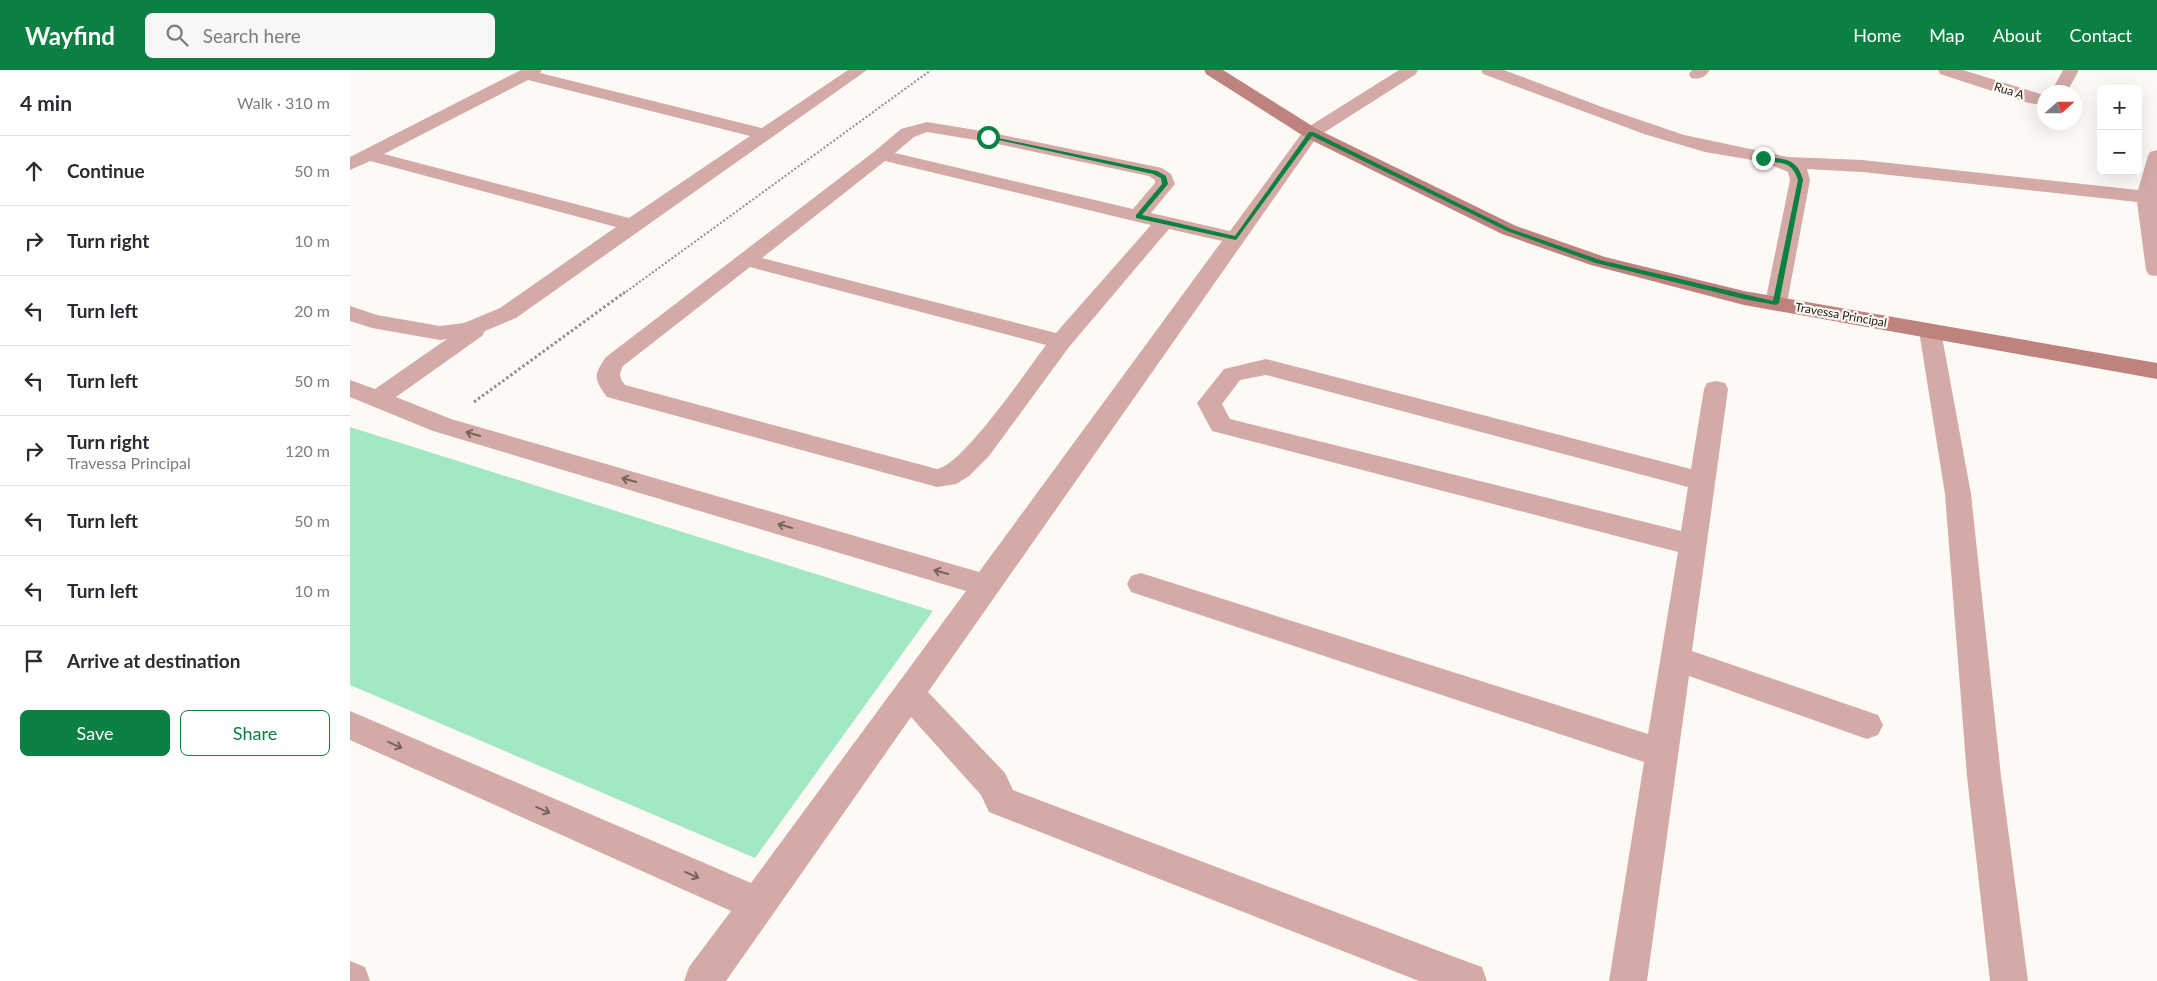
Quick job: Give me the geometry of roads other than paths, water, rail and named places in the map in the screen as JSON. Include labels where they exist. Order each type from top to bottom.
[{"type":"street","points":[[378,398],[479,327],[508,313],[632,224],[859,70]]},
{"type":"street","name":"Travessa Principal","points":[[1212,70],[1311,133],[1509,230],[1598,261],[1744,298],[2157,371]]},
{"type":"street","points":[[703,981],[1311,133],[1410,70]]},
{"type":"street","points":[[1489,70],[1656,131],[1706,146],[1788,163],[1862,166],[2146,197]]},
{"type":"street","name":"Rua A","points":[[1946,70],[2037,99]]},
{"type":"street","points":[[2063,85],[2071,70]]},
{"type":"street","points":[[350,164],[530,72],[764,134]]},
{"type":"street","points":[[1138,216],[1165,184],[1164,178],[1155,172],[988,137],[917,127],[907,132],[882,155],[614,362],[608,373],[608,381],[616,391],[937,478],[947,477],[960,469],[980,450],[1061,342],[1164,222]]},
{"type":"street","points":[[882,155],[1236,238]]},
{"type":"street","points":[[367,156],[632,224]]},
{"type":"street","points":[[2157,156],[2146,197],[2157,270]]},
{"type":"street","points":[[1776,303],[1800,180],[1797,169],[1788,163]]},
{"type":"street","points":[[746,260],[1061,342]]},
{"type":"street","points":[[350,314],[372,321],[440,333],[479,327]]},
{"type":"street","points":[[1930,331],[1958,494],[1984,776],[2009,981]]},
{"type":"street","points":[[1693,545],[1221,425],[1209,403],[1232,374],[1266,367],[1703,482]]},
{"type":"street","points":[[350,388],[442,425],[988,586]]},
{"type":"street","points":[[1628,981],[1716,389]]},
{"type":"street","points":[[1141,584],[1662,753]]},
{"type":"street","points":[[1676,658],[1867,725]]},
{"type":"street","points":[[910,694],[993,784],[1001,801],[1468,981]]},
{"type":"street","points":[[350,725],[759,905]]}]
